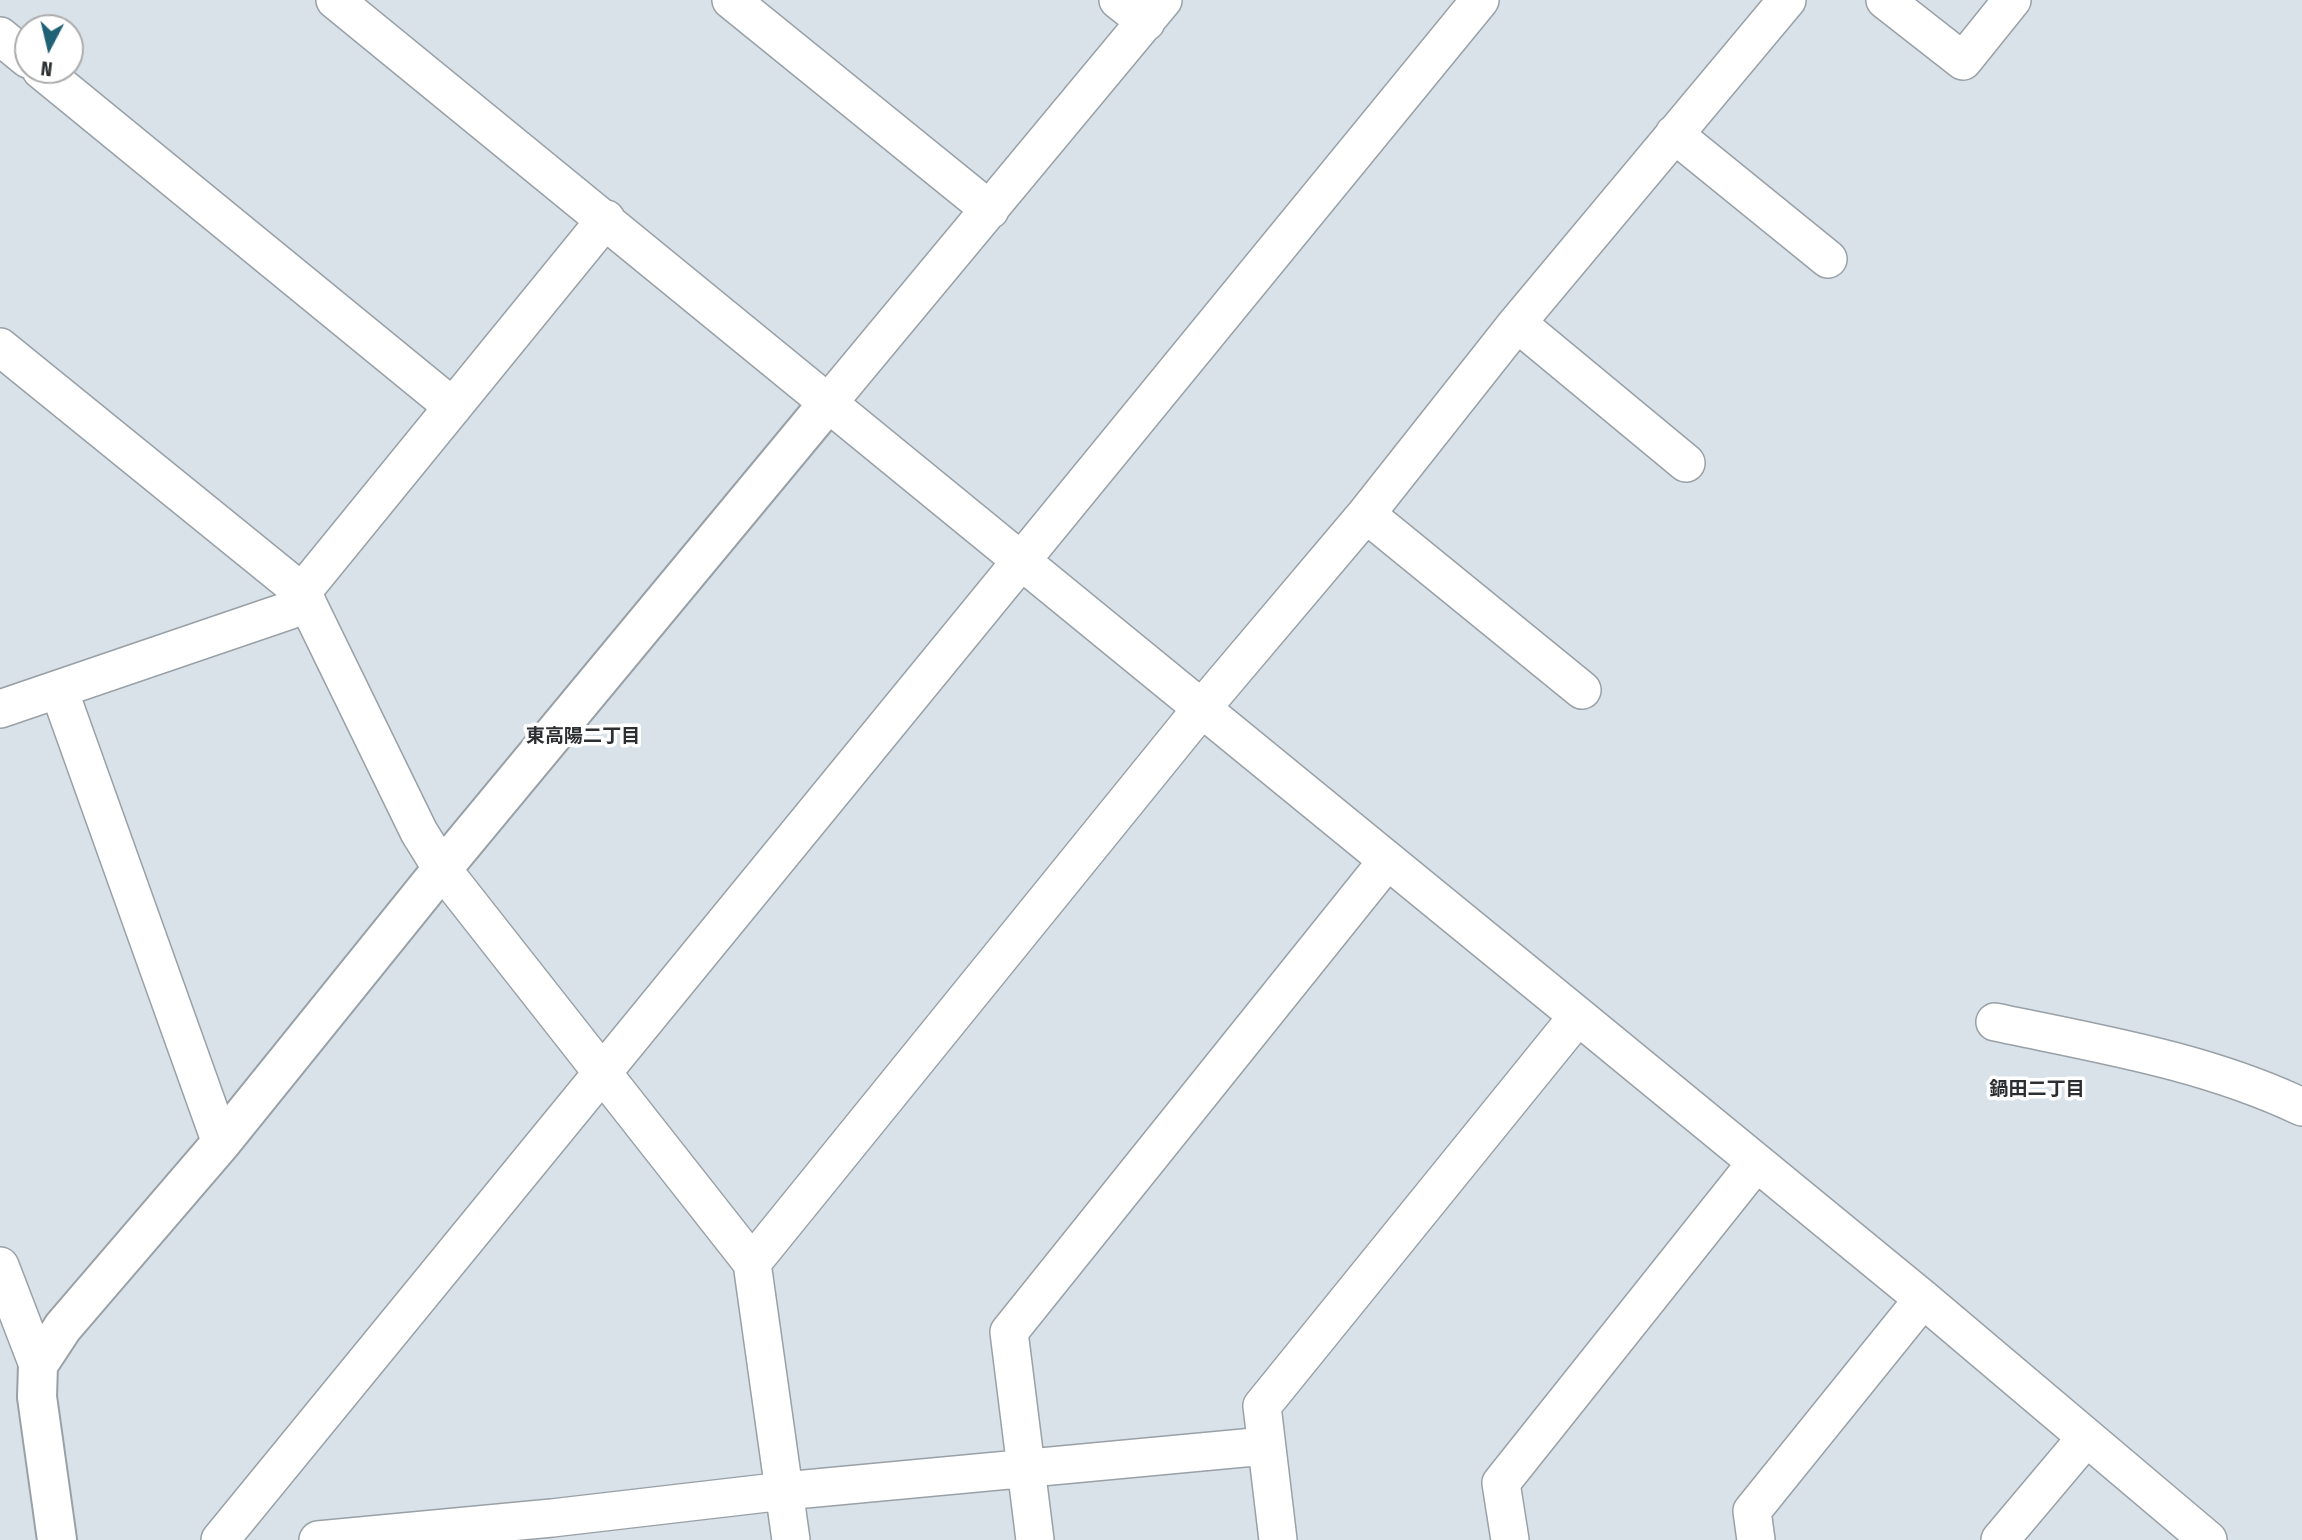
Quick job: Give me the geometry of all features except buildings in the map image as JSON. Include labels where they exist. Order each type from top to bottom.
[{"type":"street","points":[[335,0],[1923,1299],[2085,1439],[2208,1540]]},
{"type":"street","points":[[732,0],[990,210]]},
{"type":"street","points":[[220,1540],[1480,0]]},
{"type":"street","points":[[752,1263],[1202,708],[1366,514],[1517,323],[1787,0]]},
{"type":"street","points":[[1885,0],[1963,61],[2012,0]]},
{"type":"street","points":[[57,1540],[37,1397],[38,1365],[63,1327],[221,1143],[442,869],[990,210],[1142,7]]},
{"type":"street","points":[[0,36],[14,48]]},
{"type":"street","points":[[58,84],[453,407]]},
{"type":"street","points":[[1674,134],[1828,259]]},
{"type":"street","points":[[0,709],[59,690],[305,598],[453,407],[606,219]]},
{"type":"street","points":[[1517,323],[1686,463]]},
{"type":"street","points":[[0,347],[305,598],[419,832],[442,869],[752,1263],[791,1540]]},
{"type":"street","points":[[1366,514],[1582,690]]},
{"type":"street","points":[[59,690],[221,1143]]},
{"type":"street","points":[[1035,1540],[1009,1332],[1387,861]]},
{"type":"street","points":[[1278,1540],[1262,1406],[1578,1016]]},
{"type":"street","points":[[1995,1022],[2179,1061],[2274,1094],[2302,1107]]},
{"type":"street","points":[[1510,1540],[1501,1483],[1756,1163]]},
{"type":"street","points":[[0,1266],[10,1324],[38,1365]]},
{"type":"street","points":[[1756,1540],[1752,1511],[1923,1299]]},
{"type":"street","points":[[2000,1540],[2085,1439]]},
{"type":"street","points":[[318,1540],[554,1529],[784,1491],[1265,1446]]},
{"type":"district","name":"東高陽二丁目","points":[[583,737]]},
{"type":"district","name":"鍋田二丁目","points":[[2037,1090]]}]
